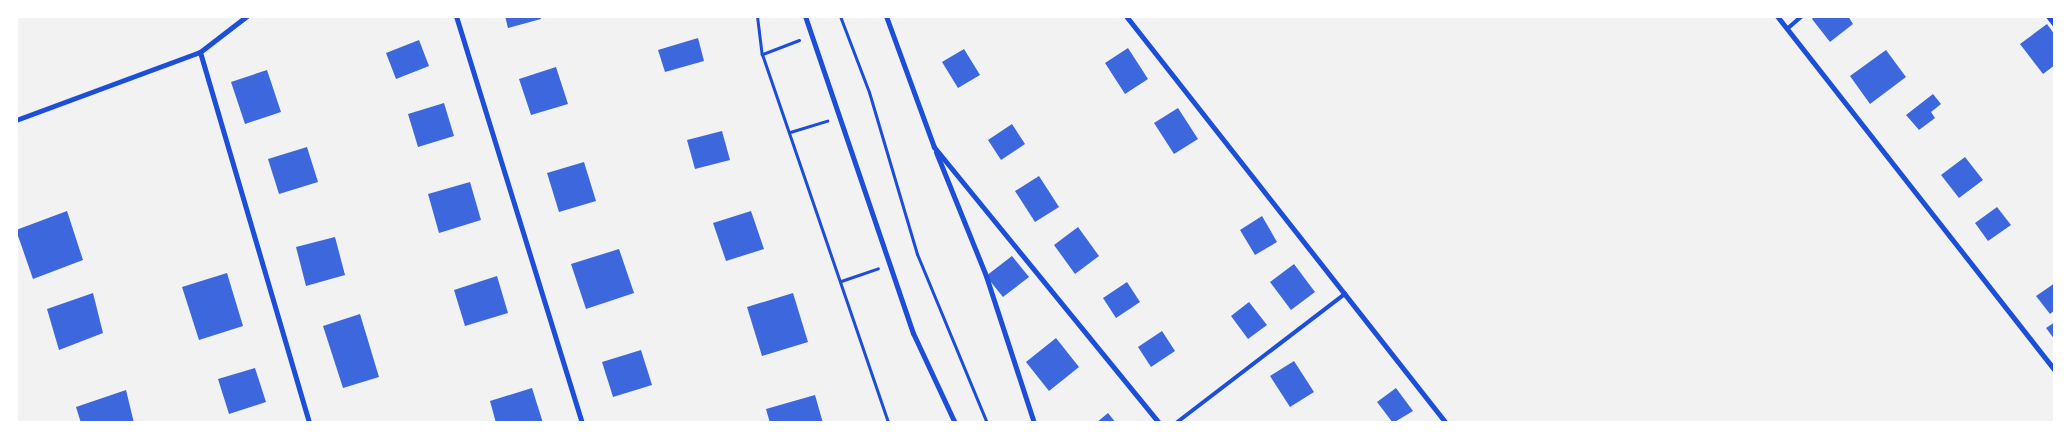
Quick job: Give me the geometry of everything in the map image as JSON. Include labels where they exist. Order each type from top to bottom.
[{"type":"street","points":[[16,120],[200,52],[248,16]]},
{"type":"street","points":[[456,16],[582,423]]},
{"type":"street","points":[[805,16],[913,332],[955,423]]},
{"type":"street","points":[[886,16],[934,147],[986,276],[1034,423]]},
{"type":"street","points":[[1126,16],[1346,293],[1446,423]]},
{"type":"street","points":[[1777,16],[2055,371]]},
{"type":"street","points":[[2048,16],[2055,25]]},
{"type":"street","points":[[200,52],[308,423]]},
{"type":"street","points":[[934,147],[1158,423]]},
{"type":"lane","points":[[1787,28],[1802,16]]},
{"type":"lane","points":[[1176,423],[1346,293]]},
{"type":"path","points":[[758,16],[762,54],[888,423]]},
{"type":"path","points":[[840,16],[869,92],[917,254],[987,423]]},
{"type":"path","points":[[762,54],[812,36]]},
{"type":"path","points":[[790,132],[840,117]]},
{"type":"path","points":[[841,281],[890,264]]},
{"type":"building","points":[[505,16],[540,16],[541,19],[508,28]]},
{"type":"building","points":[[1815,16],[1848,16],[1853,24],[1830,42],[1812,19]]},
{"type":"building","points":[[2047,24],[2055,35],[2055,65],[2043,74],[2020,44]]},
{"type":"building","points":[[698,38],[704,61],[665,72],[658,50]]},
{"type":"building","points":[[419,40],[429,66],[396,79],[386,53]]},
{"type":"building","points":[[1128,48],[1148,79],[1125,94],[1105,63]]},
{"type":"building","points":[[964,49],[980,75],[958,88],[942,62]]},
{"type":"building","points":[[1886,50],[1906,77],[1870,104],[1850,76]]},
{"type":"building","points":[[556,67],[568,104],[531,115],[519,79]]},
{"type":"building","points":[[267,70],[281,112],[245,124],[231,82]]},
{"type":"building","points":[[1933,94],[1941,104],[1931,112],[1935,118],[1919,130],[1906,115]]},
{"type":"building","points":[[444,103],[454,136],[418,147],[408,114]]},
{"type":"building","points":[[1178,108],[1198,139],[1174,154],[1154,123]]},
{"type":"building","points":[[1012,124],[1025,144],[1001,160],[988,140]]},
{"type":"building","points":[[722,131],[730,160],[695,169],[687,140]]},
{"type":"building","points":[[307,147],[318,182],[279,194],[268,159]]},
{"type":"building","points":[[1965,157],[1983,180],[1959,198],[1941,175]]},
{"type":"building","points":[[584,162],[596,201],[559,212],[547,173]]},
{"type":"building","points":[[1039,176],[1059,207],[1035,222],[1015,191]]},
{"type":"building","points":[[470,182],[481,220],[439,233],[428,194]]},
{"type":"building","points":[[1997,207],[2011,225],[1988,241],[1975,223]]},
{"type":"building","points":[[67,211],[83,260],[33,279],[16,230]]},
{"type":"building","points":[[751,211],[764,249],[726,261],[713,223]]},
{"type":"building","points":[[1262,216],[1277,242],[1255,255],[1240,230]]},
{"type":"building","points":[[1078,227],[1099,256],[1075,274],[1054,245]]},
{"type":"building","points":[[335,237],[345,275],[306,286],[296,247]]},
{"type":"building","points":[[619,249],[634,293],[586,309],[571,264]]},
{"type":"building","points":[[1012,256],[1029,277],[1003,297],[986,276]]},
{"type":"building","points":[[1294,264],[1315,292],[1291,310],[1270,282]]},
{"type":"building","points":[[227,273],[243,326],[199,340],[182,287]]},
{"type":"building","points":[[497,276],[508,313],[465,326],[454,290]]},
{"type":"building","points":[[1127,282],[1140,302],[1116,318],[1103,298]]},
{"type":"building","points":[[2055,283],[2055,310],[2050,314],[2036,296]]},
{"type":"building","points":[[93,293],[103,333],[59,350],[47,309]]},
{"type":"building","points":[[793,293],[808,342],[762,356],[747,307]]},
{"type":"building","points":[[1249,302],[1267,325],[1248,339],[1231,316]]},
{"type":"building","points":[[360,314],[379,377],[343,388],[323,326]]},
{"type":"building","points":[[2055,322],[2055,340],[2046,328]]},
{"type":"building","points":[[1162,331],[1175,351],[1151,367],[1138,347]]},
{"type":"building","points":[[1056,338],[1079,367],[1049,391],[1026,362]]},
{"type":"building","points":[[641,350],[652,385],[613,397],[602,362]]},
{"type":"building","points":[[1294,361],[1314,392],[1290,407],[1270,376]]},
{"type":"building","points":[[255,368],[266,402],[229,414],[218,379]]},
{"type":"building","points":[[532,388],[543,423],[496,423],[490,401]]},
{"type":"building","points":[[1396,388],[1413,411],[1393,423],[1377,402]]},
{"type":"building","points":[[126,390],[134,423],[81,423],[76,407]]},
{"type":"building","points":[[815,395],[823,423],[770,423],[766,409]]},
{"type":"building","points":[[1108,413],[1116,423],[1096,423]]}]
